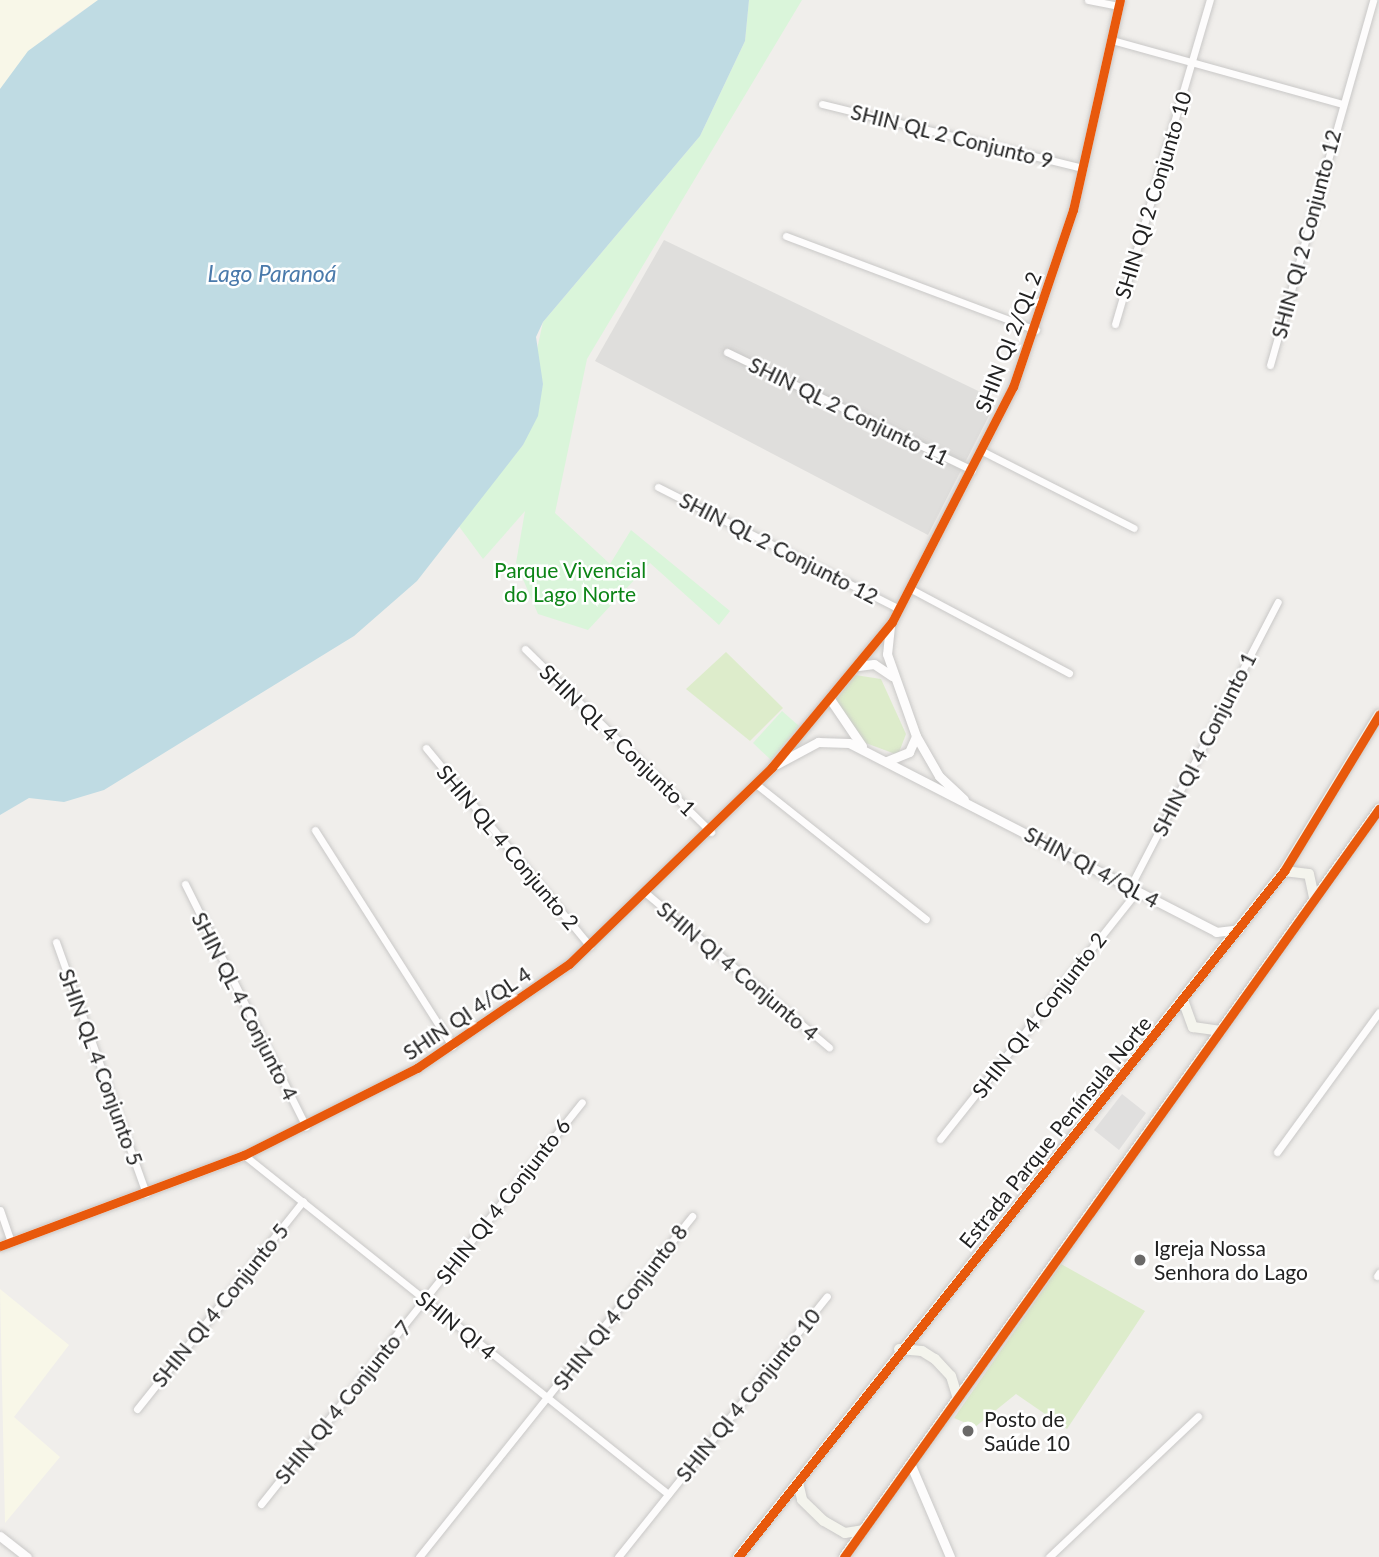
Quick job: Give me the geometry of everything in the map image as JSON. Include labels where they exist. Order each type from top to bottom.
[{"type":"main road","name":"Estrada Parque Península Norte","points":[[738,1557],[900,1349],[1223,951],[1284,871],[1379,715]]},
{"type":"main road","points":[[844,1557],[1379,809]]},
{"type":"main road","points":[[1284,871],[1309,874],[1314,898]]},
{"type":"main road","points":[[1183,1000],[1193,1027],[1222,1031]]},
{"type":"main road","points":[[900,1349],[935,1359],[951,1376],[957,1396]]},
{"type":"main road","points":[[798,1481],[802,1500],[824,1521],[845,1533],[863,1530]]},
{"type":"street","points":[[1088,0],[1119,3]]},
{"type":"street","name":"SHIN QI 2 Conjunto 10","points":[[1115,324],[1210,0]]},
{"type":"street","name":"SHIN QI 2 Conjunto 12","points":[[1270,365],[1373,0]]},
{"type":"street","name":"SHIN QI 2/QL 2","points":[[856,666],[892,622],[911,589],[982,451],[1036,330],[1083,168],[1119,3]]},
{"type":"street","points":[[1112,40],[1191,66],[1342,104]]},
{"type":"street","name":"SHIN QL 2 Conjunto 9","points":[[822,104],[1083,168]]},
{"type":"street","points":[[786,236],[1036,330]]},
{"type":"street","name":"SHIN QL 2 Conjunto 11","points":[[727,352],[972,470]]},
{"type":"street","points":[[982,451],[1134,528]]},
{"type":"street","name":"SHIN QL 2 Conjunto 12","points":[[658,487],[899,609]]},
{"type":"street","points":[[911,589],[1069,673]]},
{"type":"street","name":"SHIN QI 4 Conjunto 1","points":[[1134,889],[1278,602]]},
{"type":"street","name":"SHIN QI 2/QL 2","points":[[892,622],[886,647],[895,680]]},
{"type":"street","name":"SHIN QL 4 Conjunto 1","points":[[525,649],[711,832]]},
{"type":"street","points":[[856,666],[881,666],[895,680]]},
{"type":"street","name":"SHIN QI 4/QL 4","points":[[0,1245],[244,1155],[306,1127],[452,1046],[590,946],[647,894],[711,832],[772,767],[856,666]]},
{"type":"street","name":"SHIN QI 4/QL 4","points":[[895,680],[916,736],[939,776],[968,802]]},
{"type":"street","points":[[830,699],[847,733],[866,750]]},
{"type":"street","points":[[887,761],[909,752],[916,736]]},
{"type":"street","name":"SHIN QI 4/QL 4","points":[[772,767],[818,742],[866,750],[1216,932]]},
{"type":"street","name":"SHIN QL 4 Conjunto 2","points":[[426,748],[590,946]]},
{"type":"street","points":[[756,784],[926,919]]},
{"type":"street","points":[[315,830],[452,1046]]},
{"type":"street","name":"SHIN QL 4 Conjunto 4","points":[[185,884],[306,1127]]},
{"type":"street","name":"SHIN QI 4 Conjunto 2","points":[[940,1139],[1134,889]]},
{"type":"street","name":"SHIN QI 4 Conjunto 4","points":[[647,894],[829,1047]]},
{"type":"street","points":[[1223,951],[1216,932],[1239,929]]},
{"type":"street","name":"SHIN QL 4 Conjunto 5","points":[[56,942],[146,1193]]},
{"type":"street","points":[[1277,1152],[1379,1012]]},
{"type":"street","name":"SHIN QI 4 Conjunto 6","points":[[425,1300],[582,1101]]},
{"type":"street","name":"SHIN QI 4","points":[[244,1155],[668,1494]]},
{"type":"street","name":"SHIN QI 4 Conjunto 5","points":[[137,1409],[303,1201]]},
{"type":"street","points":[[0,1210],[11,1242]]},
{"type":"street","name":"SHIN QI 4 Conjunto 8","points":[[419,1557],[692,1216]]},
{"type":"street","name":"SHIN QI 4 Conjunto 10","points":[[618,1557],[827,1296]]},
{"type":"street","name":"SHIN QI 4 Conjunto 7","points":[[261,1504],[425,1300]]},
{"type":"street","points":[[1049,1557],[1198,1416]]},
{"type":"street","points":[[910,1463],[950,1557]]},
{"type":"street","points":[[898,1479],[919,1489]]},
{"type":"street","points":[[0,1536],[27,1557]]},
{"type":"shaded area","points":[[0,0],[98,0],[51,33],[0,89]]},
{"type":"shaded area","points":[[664,240],[997,400],[928,535],[595,361]]},
{"type":"shaded area","points":[[1122,1094],[1146,1113],[1119,1150],[1094,1130]]},
{"type":"shaded area","points":[[0,1289],[69,1345],[14,1417],[60,1457],[5,1523]]},
{"type":"green space","name":"Parque Vivencial do Lago Norte","points":[[749,0],[802,0],[587,359],[555,513],[610,564],[631,530],[730,611],[719,625],[650,563],[588,630],[538,614],[516,563],[525,511],[483,559],[458,525],[523,445],[543,384],[536,354],[543,322],[700,136],[745,41]]},
{"type":"green space","points":[[726,652],[783,708],[750,741],[686,689]]},
{"type":"green space","points":[[855,675],[881,679],[906,734],[898,755],[863,742],[840,715],[837,699]]},
{"type":"green space","points":[[782,711],[799,726],[771,760],[753,743]]},
{"type":"green space","points":[[1061,1264],[1145,1311],[1067,1429],[1016,1394],[975,1427],[954,1418]]},
{"type":"water","name":"Lago Paranoá","points":[[98,0],[749,0],[745,41],[700,136],[543,322],[536,337],[543,384],[538,416],[523,445],[417,581],[354,636],[104,790],[64,802],[29,798],[0,815],[0,89],[28,51]]},
{"type":"cycle path","points":[[0,1246],[244,1155],[417,1068],[569,964],[772,767],[892,622],[1013,387],[1073,210],[1120,0]]},
{"type":"cycle path","points":[[738,1557],[1284,871],[1379,715]]},
{"type":"cycle path","points":[[844,1557],[1379,809]]},
{"type":"place","name":"Igreja Nossa Senhora do Lago","points":[[1140,1260]]},
{"type":"place","name":"Posto de Saúde 10","points":[[968,1431]]}]
